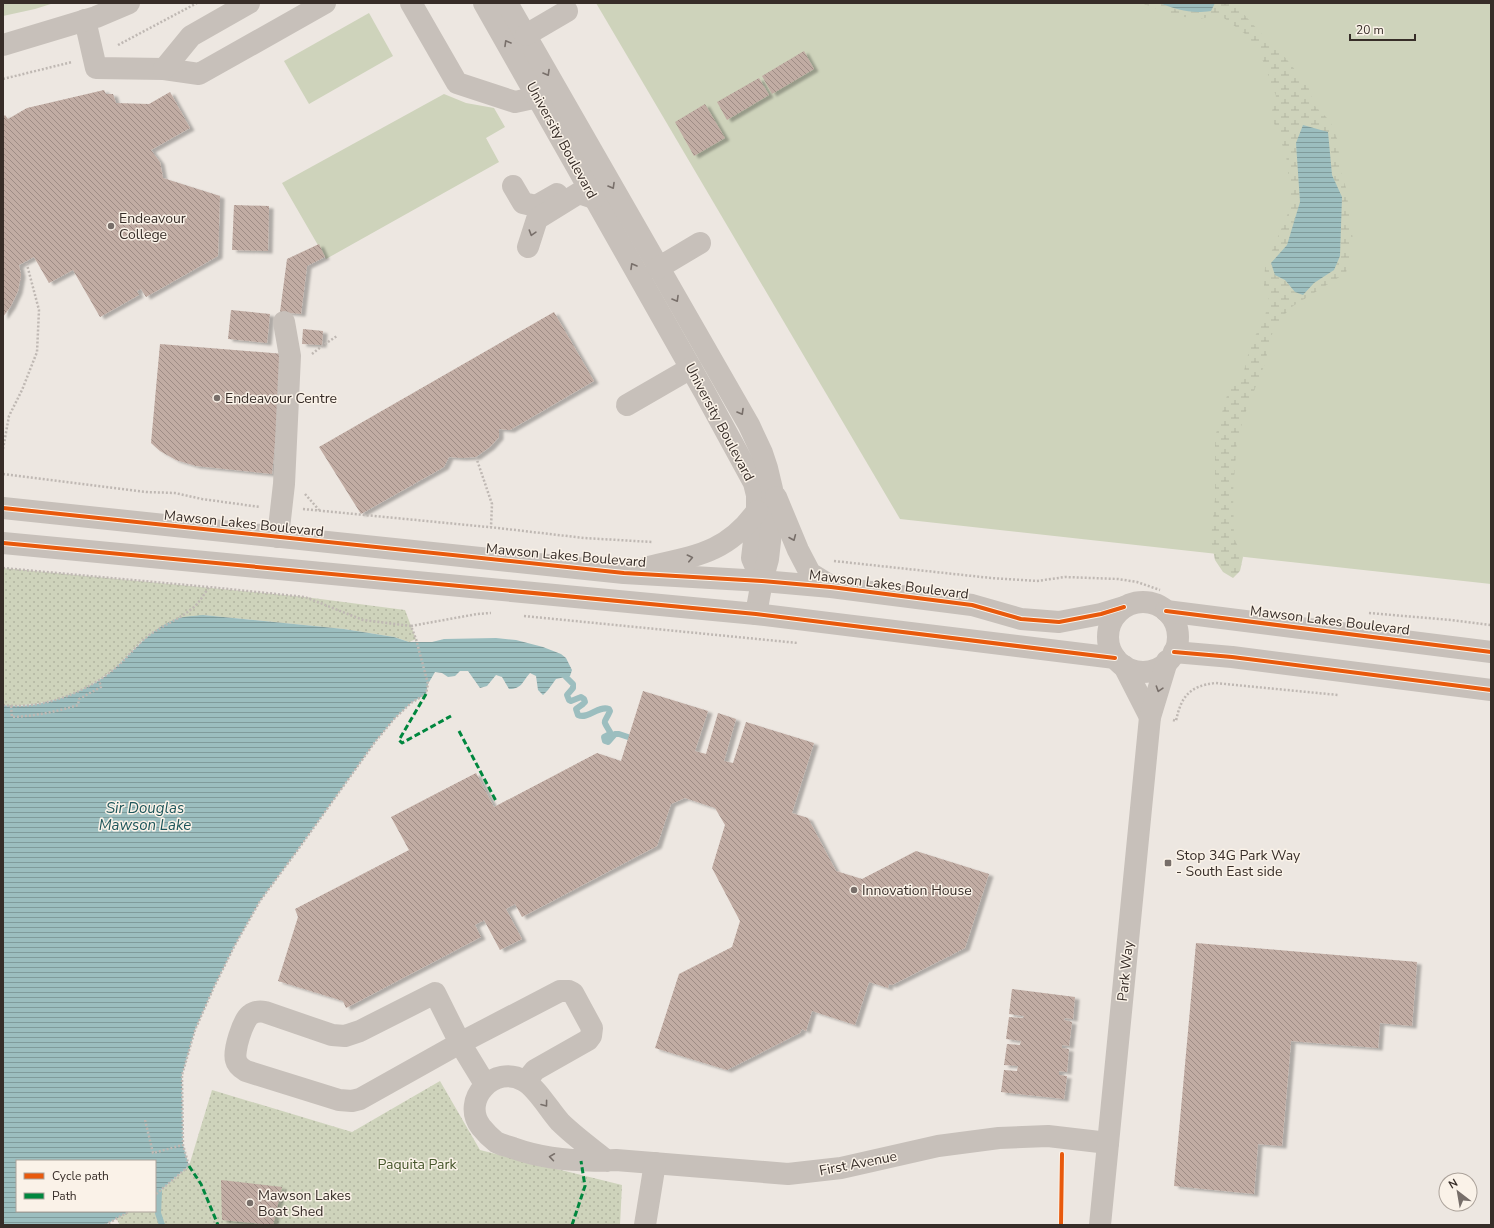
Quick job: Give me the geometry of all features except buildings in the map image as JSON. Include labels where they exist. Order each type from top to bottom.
[{"type":"street","points":[[3,45],[86,20],[129,3]]},
{"type":"street","points":[[164,69],[191,36],[249,3]]},
{"type":"street","points":[[86,20],[96,68],[164,69],[199,74],[326,3]]},
{"type":"street","points":[[411,3],[457,84],[514,102],[538,97]]},
{"type":"street","name":"University Boulevard","points":[[484,3],[538,97],[584,185],[691,368],[754,483],[757,495],[757,511],[752,558],[762,581]]},
{"type":"street","name":"University Boulevard","points":[[507,3],[749,425],[765,460],[772,489],[773,515],[768,559],[762,581]]},
{"type":"street","points":[[529,41],[570,17]]},
{"type":"street","points":[[528,247],[537,218],[584,185],[592,168],[571,131],[568,110]]},
{"type":"street","points":[[513,186],[523,203],[536,206],[574,184],[584,185]]},
{"type":"street","points":[[656,263],[698,239]]},
{"type":"street","points":[[278,537],[284,484],[290,356],[284,322]]},
{"type":"street","points":[[628,405],[691,368]]},
{"type":"street","points":[[772,489],[798,550],[810,573],[831,587]]},
{"type":"street","name":"Mawson Lakes Boulevard","points":[[3,508],[624,573],[762,581],[831,587],[972,605],[1021,619],[1059,622],[1100,614],[1124,607]]},
{"type":"street","points":[[624,573],[700,555],[728,542],[741,532],[757,511]]},
{"type":"street","points":[[3,543],[756,614],[1120,662],[1135,671],[1147,671],[1158,668],[1171,656],[1177,641],[1177,630],[1173,619],[1166,611],[1157,605],[1146,602],[1135,603],[1124,607],[1116,614],[1110,624],[1108,636],[1109,648],[1120,662],[1150,717]]},
{"type":"street","points":[[756,614],[762,581]]},
{"type":"street","name":"Mawson Lakes Boulevard","points":[[1166,611],[1491,652]]},
{"type":"street","points":[[1171,656],[1232,657],[1491,690]]},
{"type":"street","name":"Park Way","points":[[1100,1225],[1150,717],[1171,656]]},
{"type":"street","points":[[526,1081],[535,1070],[588,1040],[591,1036],[592,1028],[573,993],[569,991],[560,991],[460,1043],[360,1099],[352,1101],[339,1100],[246,1071],[238,1065],[235,1055],[246,1021],[250,1015],[255,1012],[265,1012],[332,1035],[345,1036],[360,1031],[435,993],[460,1043],[485,1084],[504,1076],[516,1077],[526,1081],[560,1122],[607,1161]]},
{"type":"street","name":"First Avenue","points":[[485,1084],[479,1092],[476,1101],[475,1113],[480,1126],[497,1142],[530,1154],[581,1161],[616,1160],[788,1174],[840,1168],[938,1146],[999,1138],[1048,1136],[1108,1143]]},
{"type":"street","points":[[645,1225],[655,1163]]},
{"type":"path","points":[[3,449],[9,416],[22,390],[37,352],[39,310],[26,261]]},
{"type":"path","points":[[476,457],[492,504],[491,527]]},
{"type":"path","points":[[3,568],[305,597],[363,620],[411,626],[477,614],[498,613]]},
{"type":"path","points":[[3,705],[11,706],[35,704],[68,697],[90,686],[113,670],[152,633],[177,619],[195,606],[208,587]]},
{"type":"path","points":[[521,616],[801,643]]},
{"type":"path","points":[[156,1194],[190,1166],[183,1145],[182,1075],[195,1030],[235,945],[260,901],[375,742],[395,718],[411,703],[426,694],[428,684],[411,626]]},
{"type":"path","points":[[11,706],[12,717],[37,715],[62,710],[78,705],[79,699],[101,687],[99,679]]},
{"type":"path","points":[[1150,717],[1176,721],[1180,703],[1194,688],[1215,683],[1344,695]]},
{"type":"path","points":[[144,1120],[153,1152],[183,1145]]},
{"type":"path","points":[[105,1225],[128,1212]]},
{"type":"green space","points":[[3,3],[54,3],[3,16]]},
{"type":"green space","points":[[596,3],[1491,3],[1491,584],[900,519]]},
{"type":"green space","points":[[1141,3],[1159,3],[1180,11],[1211,11],[1215,3],[1236,3],[1241,11],[1267,40],[1276,46],[1308,86],[1314,105],[1330,121],[1338,141],[1340,169],[1346,188],[1353,240],[1346,273],[1293,306],[1283,316],[1273,331],[1264,366],[1246,411],[1237,440],[1233,492],[1234,538],[1243,557],[1240,571],[1233,578],[1223,572],[1215,560],[1211,539],[1215,499],[1215,437],[1228,392],[1244,371],[1251,343],[1264,320],[1269,300],[1264,286],[1265,267],[1288,213],[1290,189],[1286,155],[1271,115],[1276,96],[1261,56],[1249,37],[1220,15],[1199,19],[1177,16]],"holes":[[[1328,132],[1332,175],[1342,197],[1334,270],[1314,283],[1303,295],[1295,292],[1271,263],[1287,245],[1300,202],[1296,143]]]},
{"type":"green space","points":[[369,13],[393,56],[309,104],[284,61]]},
{"type":"green space","points":[[444,94],[466,103],[494,108],[505,127],[486,138],[499,162],[326,259],[282,183]]},
{"type":"green space","points":[[3,568],[305,597],[405,610],[416,639],[409,642],[394,637],[344,629],[203,615],[142,641],[113,670],[90,686],[68,697],[35,704],[11,706],[3,705]]},
{"type":"green space","name":"Paquita Park","points":[[440,1081],[480,1150],[622,1185],[620,1225],[120,1225],[116,1218],[127,1212],[156,1212],[156,1194],[189,1166],[212,1090],[352,1132]]},
{"type":"water","points":[[1159,3],[1215,3],[1211,11],[1191,12]]},
{"type":"water","points":[[1303,125],[1328,132],[1332,175],[1342,197],[1340,256],[1334,270],[1314,283],[1303,295],[1295,292],[1285,280],[1275,275],[1271,263],[1287,245],[1300,202],[1296,143]]},
{"type":"water","name":"Sir Douglas Mawson Lake","points":[[203,615],[344,629],[394,637],[409,642],[432,642],[444,639],[496,638],[516,640],[543,647],[561,654],[566,658],[572,670],[570,676],[556,679],[543,695],[538,690],[536,676],[530,673],[517,688],[509,689],[502,677],[496,675],[487,686],[480,688],[468,671],[460,671],[455,676],[448,677],[442,673],[435,672],[428,684],[426,694],[411,703],[395,718],[375,742],[260,901],[235,945],[214,987],[195,1030],[182,1075],[183,1145],[189,1166],[156,1194],[156,1160],[16,1160],[16,1212],[128,1212],[105,1225],[3,1225],[3,705],[32,705],[62,698],[77,692],[103,678],[158,628],[176,619]]},
{"type":"waterway","points":[[566,677],[573,684],[573,688],[567,695],[569,700],[571,701],[581,697],[585,702],[576,709],[578,715],[586,716],[601,709],[609,709],[610,711],[605,722],[610,734],[604,737],[605,741],[608,742],[615,734],[628,737]]},
{"type":"waterway","points":[[159,1192],[158,1213],[162,1225]]},
{"type":"marked path","points":[[426,694],[399,740],[402,743],[451,716]]},
{"type":"marked path","points":[[459,731],[496,801]]},
{"type":"marked path","points":[[572,1225],[585,1186],[581,1161]]},
{"type":"marked path","points":[[189,1166],[201,1184],[218,1225]]},
{"type":"cycle path","points":[[3,508],[624,573],[762,581],[831,587],[972,605],[1021,619],[1059,622],[1101,614],[1124,607]]},
{"type":"cycle path","points":[[3,543],[756,614],[1115,658]]},
{"type":"cycle path","points":[[1166,611],[1491,652]]},
{"type":"cycle path","points":[[1174,652],[1232,657],[1491,690]]},
{"type":"cycle path","points":[[1061,1225],[1062,1154]]},
{"type":"place","name":"Endeavour College","points":[[111,226]]},
{"type":"place","name":"Endeavour Centre","points":[[217,398]]},
{"type":"place","name":"Stop 34G Park Way - South East side","points":[[1168,863]]},
{"type":"place","name":"Innovation House","points":[[854,890]]},
{"type":"place","name":"Mawson Lakes Boat Shed","points":[[250,1203]]}]
